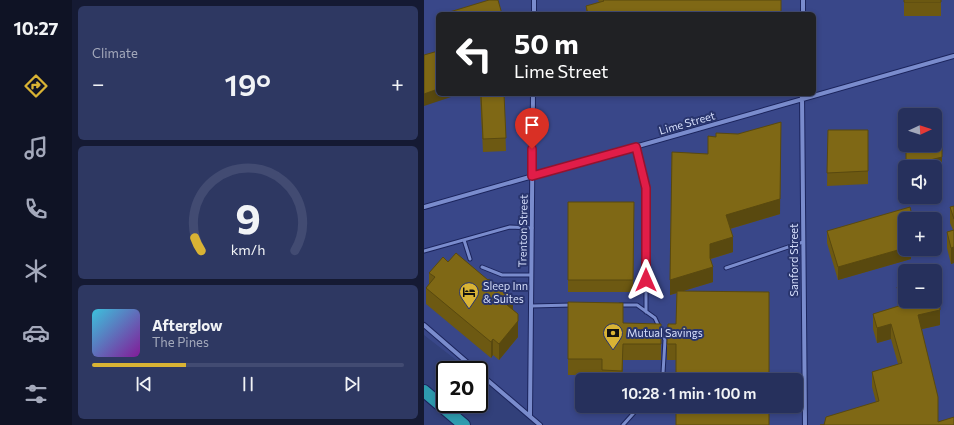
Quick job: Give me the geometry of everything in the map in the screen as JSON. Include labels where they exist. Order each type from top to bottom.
[{"type":"highway","points":[[424,391],[464,425]]},
{"type":"street","points":[[534,0],[534,12]]},
{"type":"street","points":[[803,0],[803,12]]},
{"type":"street","name":"Lime Street","points":[[816,96],[954,56]]},
{"type":"street","name":"Trenton Street","points":[[530,416],[533,96]]},
{"type":"street","name":"Sanford Street","points":[[802,96],[805,425]]},
{"type":"street","name":"Lime Street","points":[[424,207],[816,96]]},
{"type":"street","points":[[424,325],[466,361]]},
{"type":"street","points":[[488,381],[540,425]]},
{"type":"lane","points":[[636,147],[646,188],[646,312]]},
{"type":"lane","points":[[424,251],[510,227],[532,228]]},
{"type":"lane","points":[[464,240],[470,259]]},
{"type":"lane","points":[[726,268],[803,242]]},
{"type":"lane","points":[[482,267],[502,275],[531,275]]},
{"type":"lane","points":[[615,305],[638,305],[655,318],[664,340],[664,373]]},
{"type":"lane","points":[[531,306],[577,306]]},
{"type":"lane","points":[[623,425],[634,413]]},
{"type":"shaded area","points":[[424,0],[954,0],[954,425],[543,425],[488,384],[488,361],[457,361],[424,335]]},
{"type":"building","points":[[489,0],[498,0],[501,12],[450,12]]},
{"type":"building","points":[[603,0],[781,0],[781,12],[588,12],[586,6],[604,1]]},
{"type":"building","points":[[904,0],[941,0],[941,2],[904,2]]},
{"type":"building","points":[[436,52],[436,90],[424,94],[424,55]]},
{"type":"building","points":[[481,96],[504,96],[506,138],[483,139]]},
{"type":"building","points":[[781,122],[780,199],[726,215],[733,237],[710,244],[710,258],[713,267],[670,280],[672,152],[708,154],[708,136],[716,137],[716,133],[738,134]]},
{"type":"building","points":[[828,130],[868,130],[868,171],[827,173]]},
{"type":"building","points":[[906,152],[942,152],[942,157],[930,160],[906,160]]},
{"type":"building","points":[[568,202],[634,202],[633,280],[568,280]]},
{"type":"building","points":[[954,206],[954,219],[950,207]]},
{"type":"building","points":[[910,207],[911,212],[898,212],[898,250],[838,267],[827,231]]},
{"type":"building","points":[[954,230],[954,247],[951,248],[947,232]]},
{"type":"building","name":"Sleep Inn & Suites","points":[[456,253],[488,280],[489,279],[513,298],[507,305],[518,314],[518,321],[499,344],[493,339],[491,342],[426,288],[435,277],[429,273],[443,257],[448,262]]},
{"type":"building","points":[[677,291],[769,292],[769,373],[676,373],[676,344],[667,344],[668,324],[676,324]]},
{"type":"building","name":"Mutual Savings","points":[[568,302],[623,303],[623,323],[661,324],[661,344],[623,344],[622,371],[602,370],[602,359],[568,359]]},
{"type":"building","points":[[898,306],[898,308],[940,308],[940,310],[918,315],[938,397],[938,422],[954,417],[954,425],[824,425],[826,417],[879,401],[872,372],[902,363],[891,324],[877,328],[873,314]]},
{"type":"building","points":[[676,413],[769,413],[769,425],[676,425]]},
{"type":"place","name":"Sleep Inn & Suites","points":[[469,309]]},
{"type":"place","name":"Mutual Savings","points":[[613,350]]},
{"type":"route","points":[[532,149],[532,176],[636,147],[646,188],[646,280]]}]
